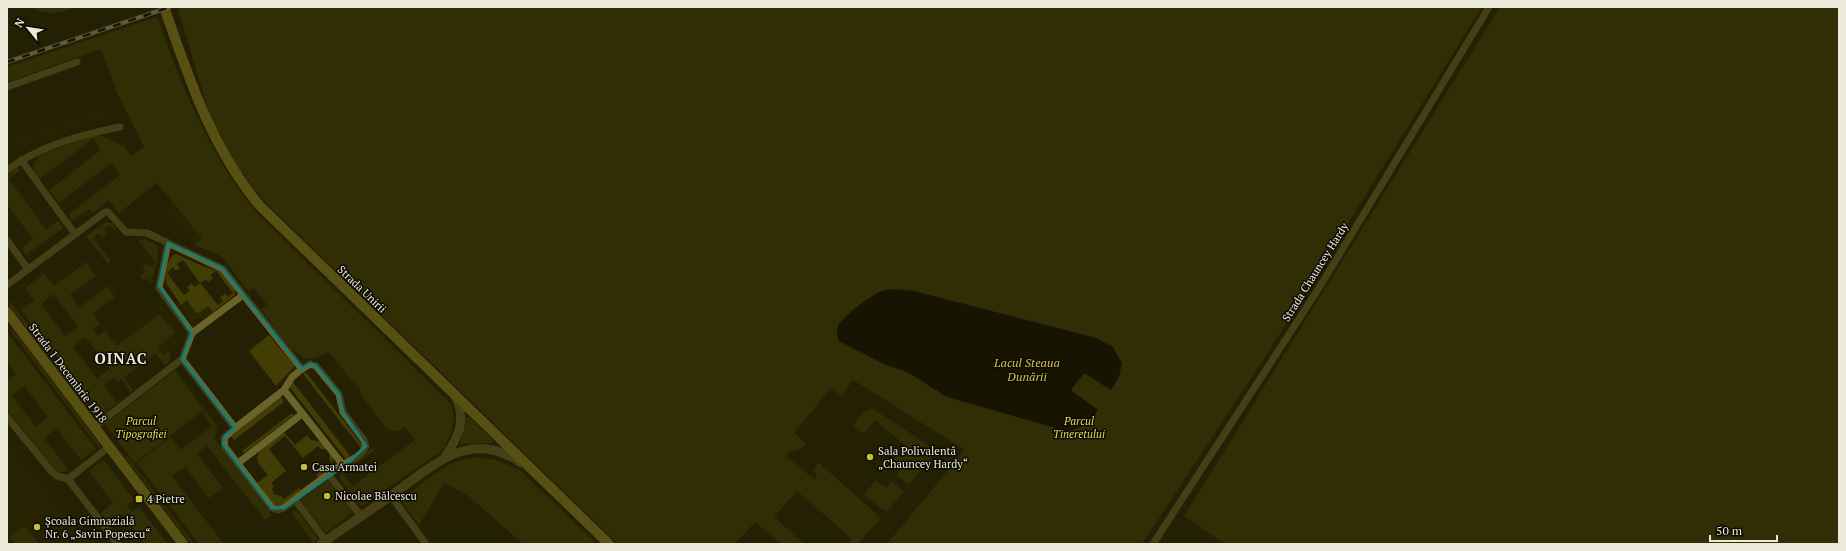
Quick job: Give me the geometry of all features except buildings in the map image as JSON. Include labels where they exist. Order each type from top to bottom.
[{"type":"main road","name":"Strada Unirii","points":[[164,7],[208,126],[226,160],[249,193],[273,219],[609,544]]},
{"type":"main road","name":"Strada 1 Decembrie 1918","points":[[8,317],[183,544]]},
{"type":"street","name":"Strada Chauncey Hardy","points":[[1153,544],[1319,288],[1489,7]]},
{"type":"street","points":[[7,87],[78,62]]},
{"type":"street","points":[[7,170],[20,160],[90,133],[120,127]]},
{"type":"street","points":[[20,160],[75,234]]},
{"type":"street","points":[[7,285],[75,234],[108,212],[126,232],[147,233],[222,268],[302,369]]},
{"type":"street","points":[[7,240],[28,269]]},
{"type":"street","points":[[168,242],[159,288],[192,333]]},
{"type":"street","points":[[94,427],[182,359],[192,333],[243,295]]},
{"type":"street","points":[[182,359],[235,428]]},
{"type":"street","points":[[310,364],[316,366],[340,394],[343,412],[366,443],[364,450],[328,474],[295,500],[282,509],[274,509],[225,447],[223,441],[225,436],[284,390],[292,377],[302,369],[310,364]]},
{"type":"street","points":[[284,390],[343,465]]},
{"type":"street","points":[[445,457],[454,443],[460,424],[460,407],[455,396]]},
{"type":"street","points":[[238,463],[302,414]]},
{"type":"street","points":[[7,417],[51,471],[56,475],[68,478],[118,544]]},
{"type":"street","points":[[68,478],[109,447]]},
{"type":"street","points":[[295,500],[324,542],[445,457],[470,450],[493,450],[505,453],[531,470]]},
{"type":"street","points":[[328,474],[361,516]]},
{"type":"street","points":[[391,496],[426,544]]},
{"type":"highlighted area","points":[[168,243],[222,268],[302,369],[310,364],[315,365],[339,394],[343,412],[366,446],[349,462],[284,508],[272,508],[223,444],[225,436],[235,428],[182,359],[192,333],[159,286]]},
{"type":"shaded area","points":[[115,103],[119,114],[7,151],[7,139]]},
{"type":"shaded area","points":[[172,201],[202,238],[194,245],[164,208]]},
{"type":"shaded area","points":[[133,267],[138,274],[113,293],[108,286]]},
{"type":"shaded area","points":[[187,300],[208,306],[214,313],[203,321],[199,317],[193,322],[181,305]]},
{"type":"shaded area","points":[[161,303],[181,329],[175,333],[181,342],[164,355],[158,347],[116,346],[111,339]]},
{"type":"shaded area","points":[[335,360],[360,390],[352,397],[328,366]]},
{"type":"shaded area","points":[[7,438],[33,471],[89,544],[7,544]]},
{"type":"green space","points":[[33,7],[77,7],[60,12],[48,13],[37,10]]},
{"type":"green space","name":"Parcul Tineretului","points":[[184,7],[1482,7],[1269,351],[1142,544],[887,544],[965,450],[853,380],[842,396],[831,388],[794,433],[806,443],[799,450],[789,451],[786,456],[815,480],[817,476],[814,470],[818,462],[881,518],[858,544],[848,544],[852,539],[797,491],[774,517],[805,544],[781,544],[755,522],[735,544],[618,544],[262,199],[234,161],[209,113],[178,9]]},
{"type":"green space","points":[[1500,7],[1839,7],[1839,544],[1225,544],[1184,516]]},
{"type":"green space","points":[[157,17],[176,69],[198,119],[224,167],[239,190],[256,212],[451,404],[454,418],[452,430],[444,449],[364,505],[359,505],[340,479],[341,471],[374,447],[375,450],[343,474],[353,486],[415,440],[405,427],[397,432],[387,429],[363,398],[360,390],[328,352],[317,357],[305,358],[294,351],[261,309],[267,305],[254,288],[248,291],[219,255],[194,245],[202,238],[157,183],[119,213],[109,200],[93,213],[89,209],[70,223],[69,214],[120,175],[111,163],[59,203],[49,190],[101,150],[93,139],[38,180],[33,171],[34,164],[40,155],[90,136],[101,136],[124,146],[131,156],[144,147],[116,90],[101,49],[7,82],[7,67]]},
{"type":"green space","points":[[18,167],[20,170],[9,179],[46,230],[58,221],[63,228],[26,255],[22,248],[33,239],[7,204],[7,175]]},
{"type":"green space","points":[[104,223],[112,223],[117,230],[115,231],[110,225],[104,229],[107,233],[102,237],[99,233],[93,238],[111,261],[108,264],[86,236]]},
{"type":"green space","points":[[144,239],[156,244],[158,248],[158,258],[156,263],[138,240]]},
{"type":"green space","points":[[176,254],[205,267],[221,272],[235,290],[235,295],[213,312],[208,306],[197,314],[187,300],[181,305],[166,283],[167,266],[173,255]],"holes":[[[183,260],[200,283],[194,287],[192,283],[187,287],[190,291],[184,295],[167,273],[173,267],[176,271],[180,268],[177,264]],[[216,271],[233,293],[228,297],[225,294],[220,297],[223,301],[218,305],[200,283],[206,279],[209,282],[213,278],[211,275]]]},
{"type":"green space","points":[[86,262],[96,276],[70,295],[79,307],[108,286],[115,297],[93,314],[100,324],[93,329],[98,336],[105,331],[117,346],[160,314],[175,333],[158,347],[164,355],[168,352],[170,354],[170,361],[165,366],[156,353],[124,377],[133,390],[131,392],[122,379],[118,381],[115,377],[104,385],[117,403],[101,415],[21,310],[34,300],[25,288],[44,273],[54,286]],"holes":[[[53,294],[78,326],[65,336],[41,304]],[[85,337],[110,369],[97,378],[73,347]]]},
{"type":"green space","points":[[156,263],[151,283],[147,278],[143,281],[140,276],[145,271],[142,267],[147,264],[150,267]]},
{"type":"green space","points":[[10,301],[97,416],[92,414],[9,305]]},
{"type":"green space","points":[[10,330],[14,331],[101,446],[100,449]]},
{"type":"green space","points":[[7,332],[96,449],[81,460],[57,429],[44,438],[69,470],[59,472],[55,470],[7,410],[7,381],[16,374],[7,363]],"holes":[[[24,386],[48,417],[36,427],[12,395]]]},
{"type":"green space","points":[[269,335],[295,366],[276,386],[249,351]]},
{"type":"green space","name":"Parcul Tipografiei","points":[[175,370],[204,410],[135,463],[105,424]]},
{"type":"green space","points":[[306,372],[363,446],[361,448],[303,374]]},
{"type":"green space","points":[[293,382],[350,456],[346,459],[288,385]]},
{"type":"green space","points":[[280,396],[284,402],[234,440],[230,435]]},
{"type":"green space","points":[[872,408],[937,451],[909,485],[897,475],[903,467],[894,459],[905,445],[875,420],[864,434],[853,425],[865,411]]},
{"type":"green space","points":[[205,411],[217,427],[214,438],[272,515],[265,520],[207,446],[197,454],[223,488],[209,498],[185,467],[172,476],[224,544],[199,544],[137,463],[171,437],[181,450],[212,426],[203,413]]},
{"type":"green space","points":[[292,413],[294,415],[244,453],[242,451]]},
{"type":"green space","points":[[469,417],[492,439],[492,443],[460,444],[465,419]]},
{"type":"green space","points":[[284,432],[295,445],[307,435],[311,440],[322,442],[334,457],[331,468],[319,478],[316,475],[332,462],[329,459],[330,454],[327,449],[321,449],[318,446],[303,458],[285,436],[269,449],[286,471],[271,483],[274,486],[272,489],[274,494],[281,496],[284,499],[299,488],[302,491],[281,507],[274,506],[257,483],[268,475],[259,464],[257,458],[259,453],[266,445]]},
{"type":"green space","points":[[127,456],[194,544],[191,544],[125,457]]},
{"type":"green space","points":[[478,457],[496,460],[521,471],[597,544],[523,544],[466,494],[444,483],[419,525],[400,499],[445,467],[457,461]]},
{"type":"green space","points":[[104,460],[134,500],[127,505],[132,512],[139,507],[168,544],[145,544],[122,514],[110,524],[101,513],[113,503],[89,471]]},
{"type":"green space","points":[[327,479],[353,512],[326,533],[300,501]]},
{"type":"green space","points":[[876,480],[886,488],[892,481],[904,492],[886,512],[864,495]]},
{"type":"green space","points":[[294,510],[297,511],[317,537],[314,543],[291,512]]},
{"type":"green space","points":[[25,526],[39,544],[11,544],[14,542],[10,537]]},
{"type":"water","name":"Lacul Steaua Dunării","points":[[891,289],[914,291],[1096,338],[1113,347],[1122,363],[1119,377],[1111,390],[1084,373],[1072,391],[1098,410],[1085,425],[1066,431],[947,397],[909,373],[884,364],[839,341],[837,328],[845,317],[871,296]]},
{"type":"railway","points":[[7,62],[170,7]]},
{"type":"place","name":"Sala Polivalentă „Chauncey Hardy“","points":[[870,457]]},
{"type":"place","name":"Casa Armatei","points":[[304,467]]},
{"type":"place","name":"Nicolae Bălcescu","points":[[327,496]]},
{"type":"place","name":"4 Pietre","points":[[139,499]]},
{"type":"place","name":"Școala Gimnazială Nr. 6 „Savin Popescu“","points":[[37,527]]},
{"type":"district","name":"OINAC","points":[[121,359]]}]
